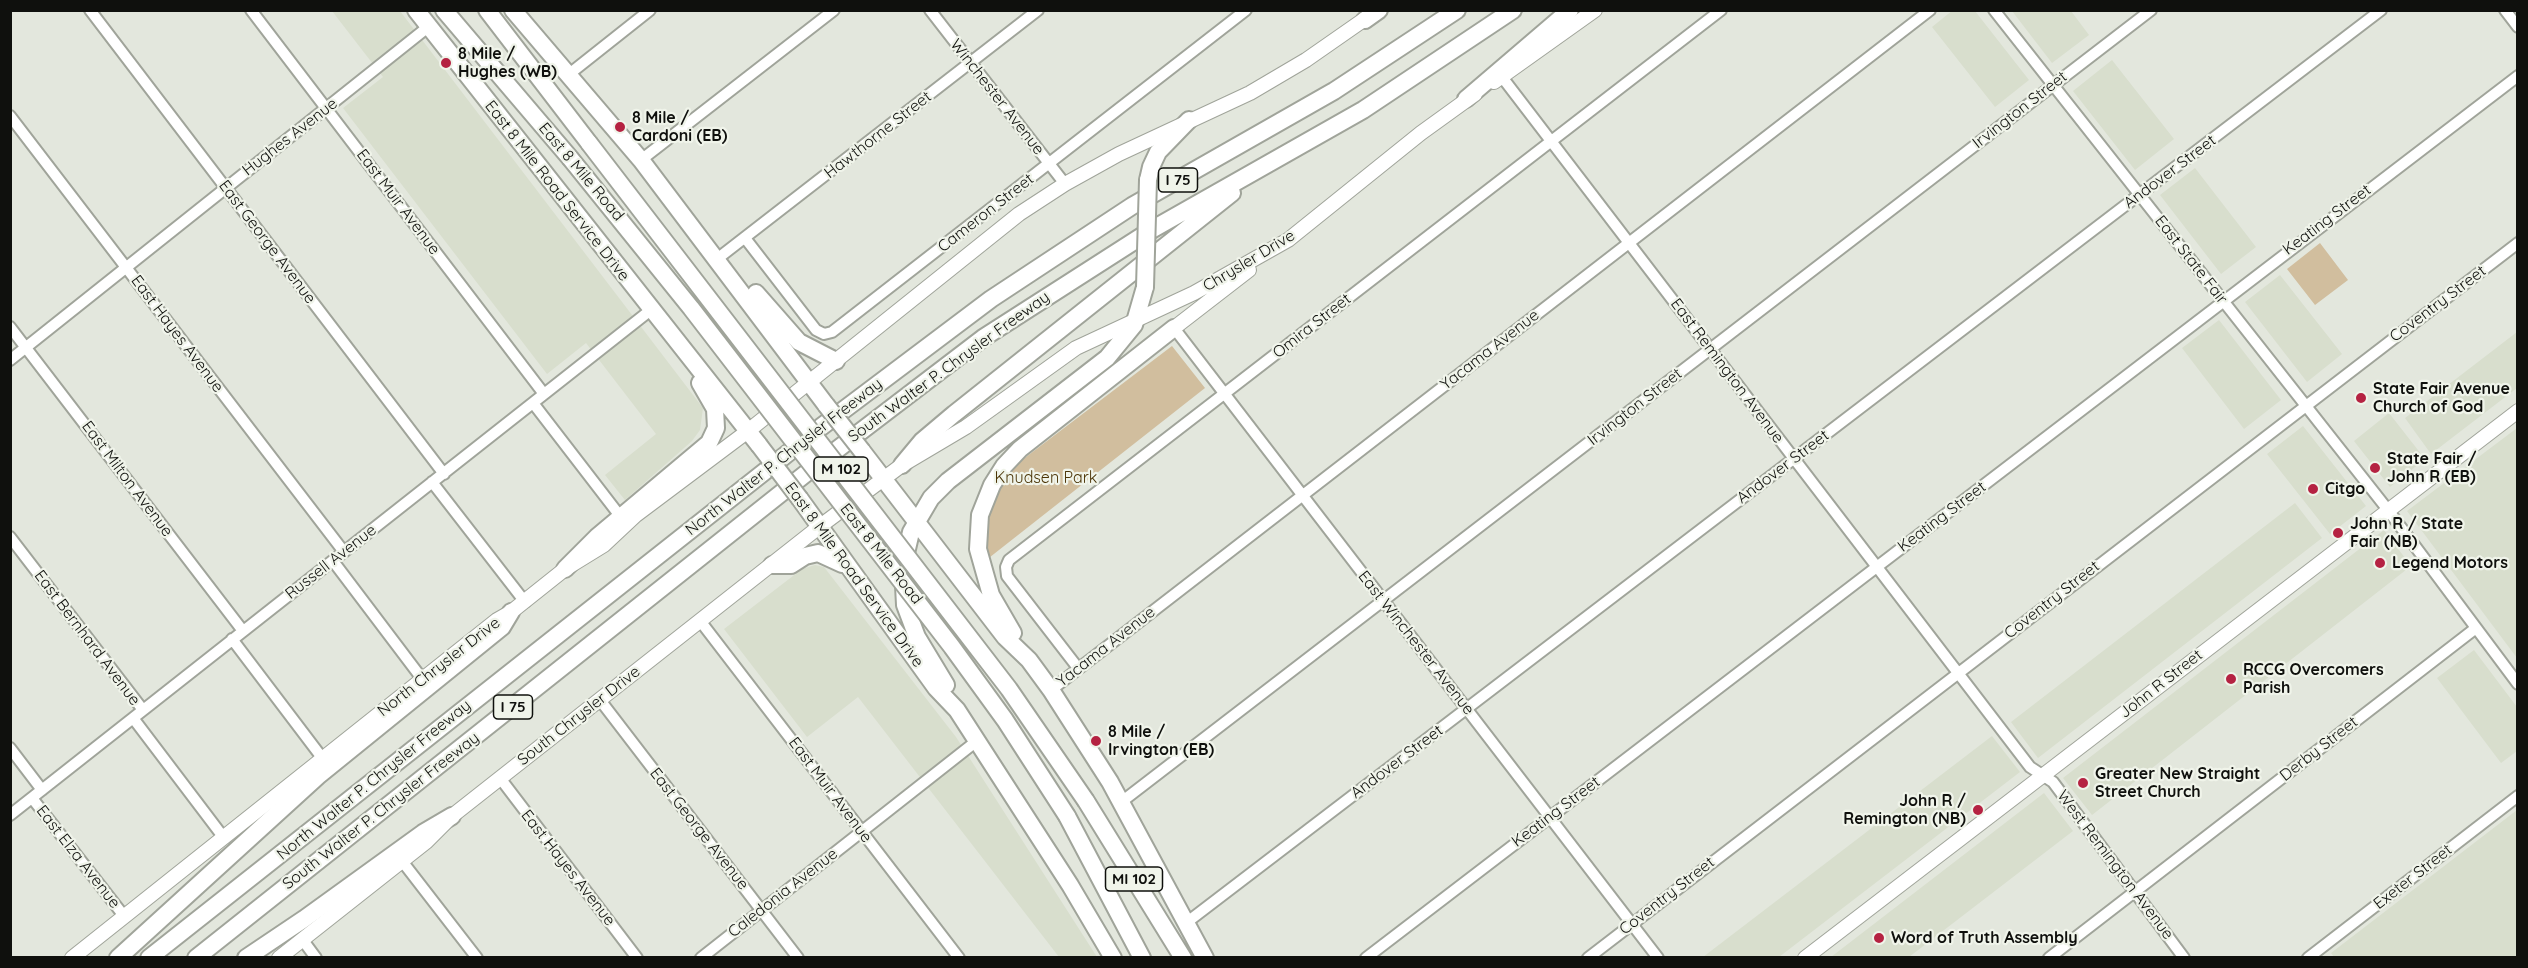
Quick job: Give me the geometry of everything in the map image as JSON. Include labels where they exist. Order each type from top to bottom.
[{"type":"highway","name":"East 8 Mile Road Service Drive","points":[[416,10],[676,337],[800,499],[936,688],[957,710],[1113,957]]},
{"type":"highway","name":"East 8 Mile Road","points":[[444,10],[570,158],[691,308],[952,647],[1005,720],[1067,816],[1142,957]]},
{"type":"highway","name":"East 8 Mile Road","points":[[487,10],[1009,689],[1086,801]]},
{"type":"highway","points":[[513,10],[641,160],[1005,637],[1032,664]]},
{"type":"highway","name":"North Walter P. Chrysler Freeway","points":[[149,957],[820,427],[981,306],[1132,206],[1334,91],[1457,10]]},
{"type":"highway","name":"South Walter P. Chrysler Freeway","points":[[196,957],[942,368],[1062,285],[1153,229],[1402,86],[1513,10]]},
{"type":"highway","points":[[1466,99],[1570,10]]},
{"type":"highway","points":[[957,710],[917,637],[905,605],[903,566],[907,542],[931,498],[948,481],[1107,358],[1128,334],[1136,319],[1145,287],[1150,167],[1158,152],[1189,120]]},
{"type":"highway","points":[[902,465],[922,441],[979,393],[1261,169]]},
{"type":"highway","points":[[717,259],[735,269],[799,342],[836,361]]},
{"type":"highway","points":[[1174,328],[1020,449],[998,475],[987,496],[979,526],[980,564],[995,604],[1110,782],[1204,957]]},
{"type":"highway","points":[[566,569],[705,447],[715,433],[715,409],[676,337]]},
{"type":"highway","points":[[772,565],[791,565],[805,556],[821,554],[848,568]]},
{"type":"highway","points":[[118,957],[318,776],[502,627],[518,607]]},
{"type":"highway","name":"MI 102","points":[[1086,801],[1183,957]]},
{"type":"highway","points":[[246,957],[313,913],[423,833],[452,816]]},
{"type":"main road","name":"Chrysler Drive","points":[[884,479],[902,465],[966,427],[1076,348],[1194,293],[1288,240],[1466,99],[1502,77],[1595,10]]},
{"type":"main road","points":[[629,516],[748,431],[1019,214],[1065,184],[1189,120],[1250,93],[1373,14]]},
{"type":"main road","points":[[1174,328],[1288,240]]},
{"type":"main road","name":"John R Street","points":[[1805,957],[2517,411]]},
{"type":"main road","name":"South Chrysler Drive","points":[[279,957],[402,861],[452,816],[500,778],[819,527],[884,479]]},
{"type":"main road","name":"North Chrysler Drive","points":[[72,957],[497,620],[518,607],[566,569]]},
{"type":"street","name":"East George Avenue","points":[[90,10],[444,474]]},
{"type":"street","name":"East Muir Avenue","points":[[251,10],[544,394]]},
{"type":"street","points":[[568,75],[650,10]]},
{"type":"street","points":[[641,160],[834,10]]},
{"type":"street","name":"Winchester Avenue","points":[[930,10],[1065,184]]},
{"type":"street","name":"Hawthorne Street","points":[[717,259],[1038,10]]},
{"type":"street","name":"Cameron Street","points":[[745,238],[816,330],[828,334],[1246,10]]},
{"type":"street","name":"Omira Street","points":[[1078,668],[1007,576],[1007,564],[1721,10]]},
{"type":"street","name":"Yacama Avenue","points":[[1051,690],[1930,10]]},
{"type":"street","name":"East State Fair","points":[[1994,10],[2306,404],[2517,684]]},
{"type":"street","name":"Irvington Street","points":[[1120,803],[2151,10]]},
{"type":"street","name":"Andover Street","points":[[1186,923],[2381,10]]},
{"type":"street","points":[[2505,10],[2517,27]]},
{"type":"street","name":"Hughes Avenue","points":[[10,360],[428,27]]},
{"type":"street","name":"Keating Street","points":[[1366,957],[2517,76]]},
{"type":"street","name":"East Remington Avenue","points":[[1502,77],[2030,767],[2043,775]]},
{"type":"street","name":"East Hayes Avenue","points":[[10,116],[344,552]]},
{"type":"street","name":"Coventry Street","points":[[1588,957],[2517,243]]},
{"type":"street","name":"Russell Avenue","points":[[10,815],[652,309]]},
{"type":"street","name":"East Milton Avenue","points":[[10,327],[243,631]]},
{"type":"street","name":"East Winchester Avenue","points":[[1174,328],[1658,957]]},
{"type":"street","points":[[533,403],[629,516]]},
{"type":"street","points":[[432,482],[518,607]]},
{"type":"street","name":"East Bernhard Avenue","points":[[10,537],[142,710]]},
{"type":"street","points":[[333,561],[423,680]]},
{"type":"street","name":"East Muir Avenue","points":[[701,622],[959,957]]},
{"type":"street","name":"Derby Street","points":[[2049,957],[2476,628]]},
{"type":"street","points":[[232,639],[323,759]]},
{"type":"street","name":"East George Avenue","points":[[600,700],[798,957]]},
{"type":"street","name":"East Bernhard Avenue","points":[[133,718],[224,838]]},
{"type":"street","name":"Caledonia Avenue","points":[[701,957],[978,740]]},
{"type":"street","name":"East Elza Avenue","points":[[10,748],[42,790]]},
{"type":"street","name":"West Remington Avenue","points":[[2043,775],[2054,783],[2184,957]]},
{"type":"street","name":"East Hayes Avenue","points":[[500,778],[637,957]]},
{"type":"street","name":"Exeter Street","points":[[2308,957],[2517,796]]},
{"type":"street","name":"East Elza Avenue","points":[[32,798],[124,916]]},
{"type":"street","points":[[402,861],[477,957]]},
{"type":"street","points":[[302,939],[316,957]]},
{"type":"shaded area","points":[[1953,10],[1975,11],[2029,80],[1995,107],[1932,27]]},
{"type":"shaded area","points":[[332,11],[400,11],[703,408],[700,430],[692,441],[625,500],[605,475],[656,434],[586,343],[547,374],[343,108],[383,77]]},
{"type":"shaded area","points":[[2012,11],[2071,11],[2089,35],[2052,63]]},
{"type":"shaded area","points":[[2112,60],[2174,139],[2135,170],[2073,91]]},
{"type":"shaded area","points":[[2195,168],[2256,247],[2221,274],[2160,195]]},
{"type":"shaded area","points":[[2280,275],[2342,354],[2307,382],[2245,302]]},
{"type":"shaded area","points":[[2219,320],[2281,400],[2244,429],[2182,348]]},
{"type":"shaded area","points":[[2517,332],[2517,388],[2431,454],[2405,418]]},
{"type":"shaded area","points":[[2389,413],[2425,459],[2390,487],[2354,441]]},
{"type":"shaded area","points":[[2303,426],[2366,506],[2330,534],[2267,454]]},
{"type":"shaded area","points":[[2517,428],[2517,658],[2407,511]]},
{"type":"shaded area","points":[[2295,503],[2322,538],[2038,758],[2011,722]]},
{"type":"shaded area","points":[[2384,530],[2411,566],[2092,815],[2063,778]]},
{"type":"shaded area","points":[[815,565],[824,567],[956,737],[1097,957],[1059,957],[858,697],[807,737],[724,629],[802,569]]},
{"type":"shaded area","points":[[2474,650],[2517,707],[2517,751],[2501,763],[2437,678]]},
{"type":"shaded area","points":[[1992,736],[2020,772],[1779,957],[1703,957]]},
{"type":"shaded area","points":[[2044,793],[2073,831],[1909,957],[1831,957]]},
{"type":"shaded area","points":[[2517,810],[2517,957],[2334,957],[2331,953]]},
{"type":"green space","points":[[2320,243],[2348,280],[2315,305],[2287,269]]},
{"type":"green space","name":"Knudsen Park","points":[[1172,346],[1205,388],[985,561],[990,510],[1001,484],[1010,473],[1022,460]]},
{"type":"place","name":"8 Mile / Hughes (WB)","points":[[446,63]]},
{"type":"place","name":"8 Mile / Cardoni (EB)","points":[[620,127]]},
{"type":"place","name":"State Fair Avenue Church of God","points":[[2361,398]]},
{"type":"place","name":"State Fair / John R (EB)","points":[[2375,468]]},
{"type":"place","name":"Citgo","points":[[2313,489]]},
{"type":"place","name":"John R / State Fair (NB)","points":[[2338,533]]},
{"type":"place","name":"Legend Motors","points":[[2380,563]]},
{"type":"place","name":"RCCG Overcomers Parish","points":[[2231,679]]},
{"type":"place","name":"8 Mile / Irvington (EB)","points":[[1096,741]]},
{"type":"place","name":"Greater New Straight Street Church","points":[[2083,783]]},
{"type":"place","name":"John R / Remington (NB)","points":[[1978,810]]},
{"type":"place","name":"Word of Truth Assembly","points":[[1879,938]]}]
